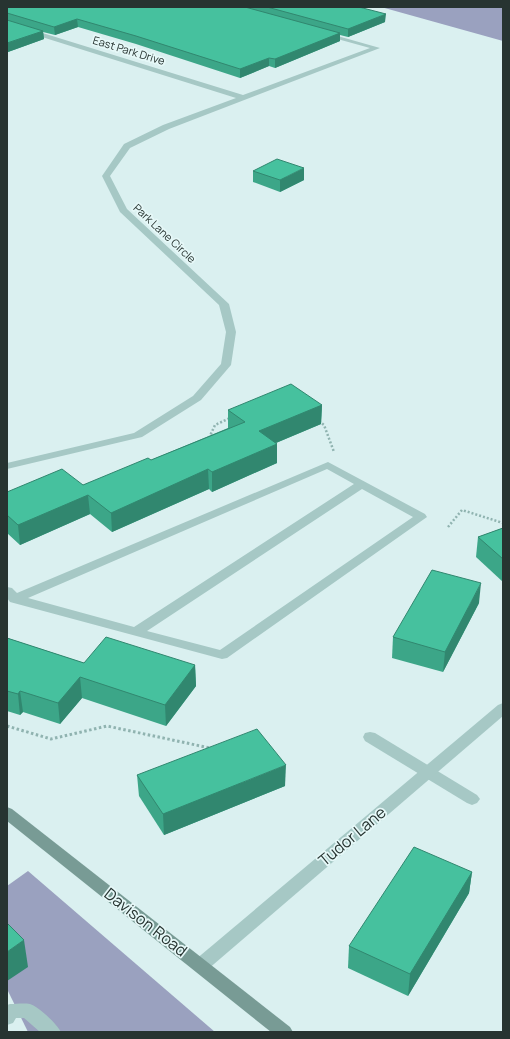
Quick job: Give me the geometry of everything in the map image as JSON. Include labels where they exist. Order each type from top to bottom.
[{"type":"street","name":"East Park Drive","points":[[7,24],[244,98]]},
{"type":"street","name":"Park Lane Circle","points":[[7,466],[138,435],[197,398],[226,365],[231,332],[224,304],[123,210],[106,176],[127,146],[166,127],[376,48],[316,32]]},
{"type":"street","points":[[328,465],[421,517],[222,655],[136,632],[11,595],[328,465]]},
{"type":"street","points":[[136,632],[362,484]]},
{"type":"street","name":"Tudor Lane","points":[[201,965],[503,708]]},
{"type":"street","points":[[370,737],[472,799]]},
{"type":"street","name":"Davison Road","points":[[7,814],[201,965],[284,1032]]},
{"type":"street","points":[[7,1018],[10,1011],[28,1011],[52,1032]]},
{"type":"path","points":[[206,443],[215,425],[236,416]]},
{"type":"path","points":[[313,417],[324,426],[335,454]]},
{"type":"path","points":[[448,527],[462,510],[503,523]]},
{"type":"path","points":[[7,726],[51,739],[107,726],[212,748]]},
{"type":"shaded area","points":[[381,7],[503,7],[503,41]]},
{"type":"shaded area","points":[[28,871],[215,1032],[28,1032],[7,989],[7,886]]},
{"type":"building","points":[[7,7],[245,7],[340,33],[275,59],[269,58],[240,69],[77,19],[54,27],[7,13]]},
{"type":"building","points":[[267,7],[359,7],[386,14],[348,29]]},
{"type":"building","points":[[7,20],[43,31],[7,43]]},
{"type":"building","points":[[277,159],[304,168],[280,180],[253,171]]},
{"type":"building","points":[[291,384],[322,405],[259,431],[277,444],[212,472],[208,469],[111,513],[88,495],[18,525],[7,515],[7,492],[62,469],[83,485],[148,458],[151,460],[245,422],[228,410]]},
{"type":"building","points":[[503,528],[503,559],[478,537]]},
{"type":"building","points":[[432,570],[481,583],[445,652],[393,637]]},
{"type":"building","points":[[106,637],[195,665],[165,705],[80,677],[58,703],[20,691],[18,694],[7,691],[7,638],[84,663]]},
{"type":"building","points":[[257,729],[286,765],[163,814],[137,775]]},
{"type":"building","points":[[414,847],[472,872],[410,974],[349,946]]},
{"type":"building","points":[[7,923],[24,940],[7,952]]}]
